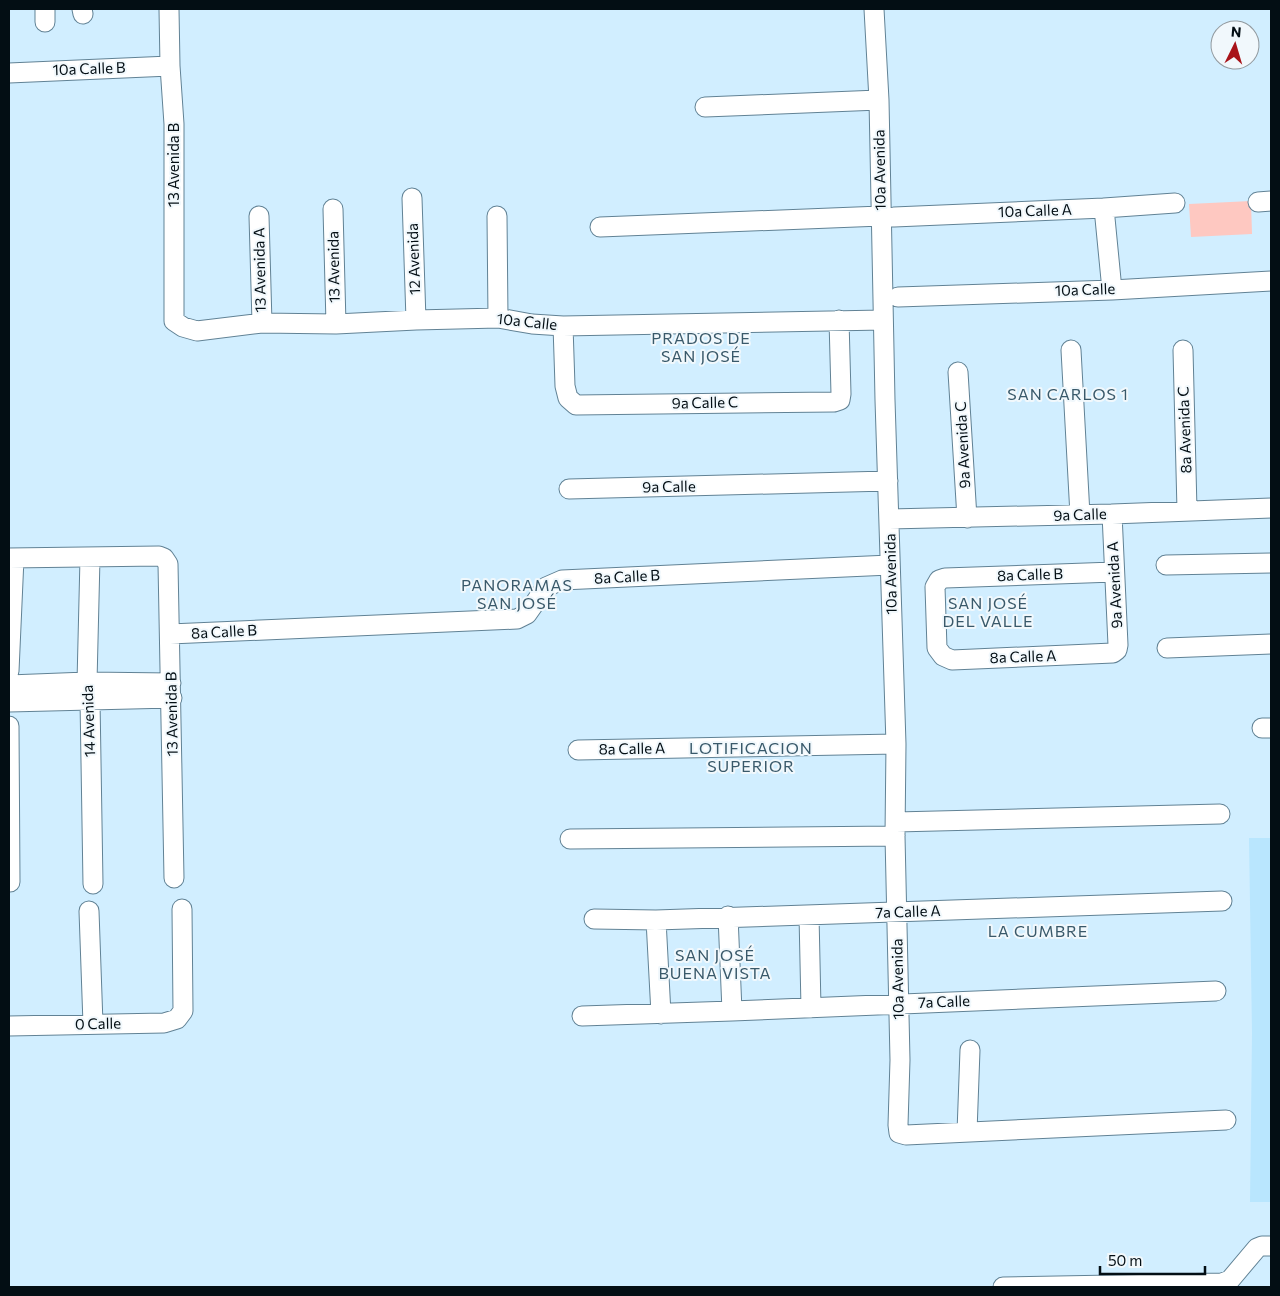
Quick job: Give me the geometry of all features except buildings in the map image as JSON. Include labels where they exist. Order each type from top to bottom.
[{"type":"street","name":"13 Avenida B","points":[[169,9],[174,124],[174,321]]},
{"type":"street","name":"10a Avenida","points":[[874,9],[888,216],[883,320],[896,744],[900,1060],[898,1125],[899,1133],[906,1134],[967,1132]]},
{"type":"street","name":"10a Calle B","points":[[9,72],[170,66]]},
{"type":"street","points":[[706,107],[879,100]]},
{"type":"street","name":"12 Avenida","points":[[412,198],[416,320]]},
{"type":"street","name":"10a Calle A","points":[[600,227],[1104,208],[1176,203]]},
{"type":"street","points":[[1104,208],[1112,290]]},
{"type":"street","name":"13 Avenida","points":[[333,209],[336,324]]},
{"type":"street","name":"13 Avenida A","points":[[259,216],[262,323]]},
{"type":"street","points":[[497,216],[498,318]]},
{"type":"street","name":"10a Calle","points":[[898,297],[1112,290],[1271,281]]},
{"type":"street","name":"10a Calle","points":[[174,321],[183,328],[197,331],[262,323],[336,324],[498,318],[532,324],[563,326],[883,320]]},
{"type":"street","name":"9a Calle C","points":[[563,326],[565,386],[568,398],[576,405],[834,402],[840,400],[841,394],[839,320]]},
{"type":"street","points":[[1071,350],[1080,515]]},
{"type":"street","name":"8a Avenida C","points":[[1182,350],[1187,510]]},
{"type":"street","name":"9a Avenida C","points":[[958,372],[967,518]]},
{"type":"street","name":"9a Calle","points":[[569,489],[888,481]]},
{"type":"street","name":"9a Calle","points":[[889,520],[1271,508]]},
{"type":"street","name":"9a Avenida A","points":[[1112,514],[1118,645],[1117,650],[1113,653]]},
{"type":"street","name":"13 Avenida B","points":[[90,558],[159,556],[164,558],[168,564],[172,691],[174,878]]},
{"type":"street","points":[[9,670],[12,558],[90,558]]},
{"type":"street","name":"14 Avenida","points":[[90,558],[89,691],[93,884]]},
{"type":"street","points":[[1166,565],[1271,563]]},
{"type":"street","name":"8a Calle B","points":[[170,634],[517,619],[527,614],[546,587],[562,580],[890,565]]},
{"type":"street","name":"8a Calle B","points":[[937,648],[935,587],[939,580],[945,578],[1114,572]]},
{"type":"street","points":[[1167,648],[1271,644]]},
{"type":"street","name":"8a Calle A","points":[[937,648],[943,656],[952,660],[1113,653]]},
{"type":"street","points":[[9,685],[89,691],[172,691]]},
{"type":"street","points":[[9,702],[89,691]]},
{"type":"street","points":[[9,726],[10,882]]},
{"type":"street","name":"8a Calle A","points":[[578,750],[896,744]]},
{"type":"street","points":[[570,840],[896,829],[1220,814]]},
{"type":"street","name":"7a Calle A","points":[[594,919],[656,920],[728,916],[897,913],[1222,901]]},
{"type":"street","name":"0 Calle","points":[[9,1026],[164,1023],[177,1019],[183,1011],[182,909]]},
{"type":"street","points":[[88,912],[93,1024]]},
{"type":"street","points":[[809,915],[811,1008]]},
{"type":"street","points":[[728,916],[732,1011]]},
{"type":"street","points":[[656,920],[661,1014]]},
{"type":"street","name":"7a Calle","points":[[582,1016],[1216,991]]},
{"type":"street","points":[[970,1050],[967,1132],[1226,1120]]},
{"type":"street","points":[[1003,1287],[1222,1283],[1230,1280],[1256,1248],[1271,1246]]},
{"type":"shaded area","points":[[1251,201],[1252,234],[1191,237],[1189,204]]},
{"type":"shaded area","points":[[1249,838],[1271,838],[1271,1202],[1250,1202],[1252,1033]]},
{"type":"district","name":"PRADOS DE SAN JOSÉ","points":[[701,347]]},
{"type":"district","name":"SAN CARLOS 1","points":[[1068,394]]},
{"type":"district","name":"PANORAMAS SAN JOSÉ","points":[[517,594]]},
{"type":"district","name":"SAN JOSÉ DEL VALLE","points":[[988,612]]},
{"type":"district","name":"LOTIFICACION SUPERIOR","points":[[751,757]]},
{"type":"district","name":"LA CUMBRE","points":[[1038,931]]},
{"type":"district","name":"SAN JOSÉ BUENA VISTA","points":[[715,964]]}]
